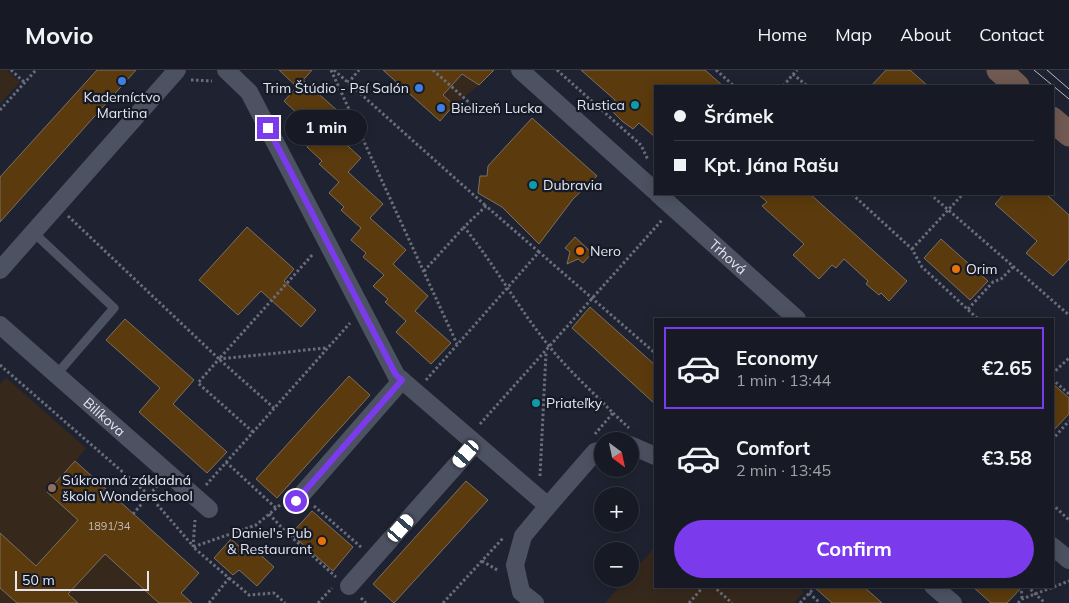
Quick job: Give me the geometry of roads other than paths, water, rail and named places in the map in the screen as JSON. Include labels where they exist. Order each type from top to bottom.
[{"type":"main road","points":[[999,70],[1016,85]]},
{"type":"main road","points":[[1054,121],[1069,134]]},
{"type":"street","name":"Trhová","points":[[520,70],[654,191]]},
{"type":"street","points":[[221,76],[249,92],[396,375],[410,378],[476,436],[548,506]]},
{"type":"street","points":[[0,270],[33,232],[180,77]]},
{"type":"street","name":"Trhová","points":[[658,195],[797,318]]},
{"type":"street","name":"Bilíkova","points":[[0,325],[209,509]]},
{"type":"street","points":[[296,501],[410,378]]},
{"type":"street","points":[[340,586],[476,436]]},
{"type":"street","points":[[639,449],[654,456]]},
{"type":"street","points":[[535,603],[521,592],[515,564],[523,536],[594,454]]},
{"type":"street","points":[[1054,548],[1069,560]]},
{"type":"street","points":[[935,588],[953,603]]},
{"type":"lane","points":[[33,232],[114,308],[56,374]]},
{"type":"tram line","points":[[1034,70],[1052,85]]},
{"type":"tram line","points":[[1047,70],[1069,89]]},
{"type":"tram line","points":[[1054,87],[1069,99]]},
{"type":"place","name":"Kaderníctvo Martina","points":[[122,81]]},
{"type":"place","name":"Trim Štúdio - Psí Salón","points":[[419,88]]},
{"type":"place","name":"Rustica","points":[[635,105]]},
{"type":"place","name":"Bielizeň Lucka","points":[[441,108]]},
{"type":"place","name":"Dubravia","points":[[533,185]]},
{"type":"place","name":"Nero","points":[[580,251]]},
{"type":"place","name":"Orim","points":[[956,269]]},
{"type":"place","name":"Priateľky","points":[[536,403]]},
{"type":"place","name":"Súkromná základná škola Wonderschool","points":[[52,488]]},
{"type":"place","name":"Daniel's Pub & Restaurant","points":[[322,541]]}]
